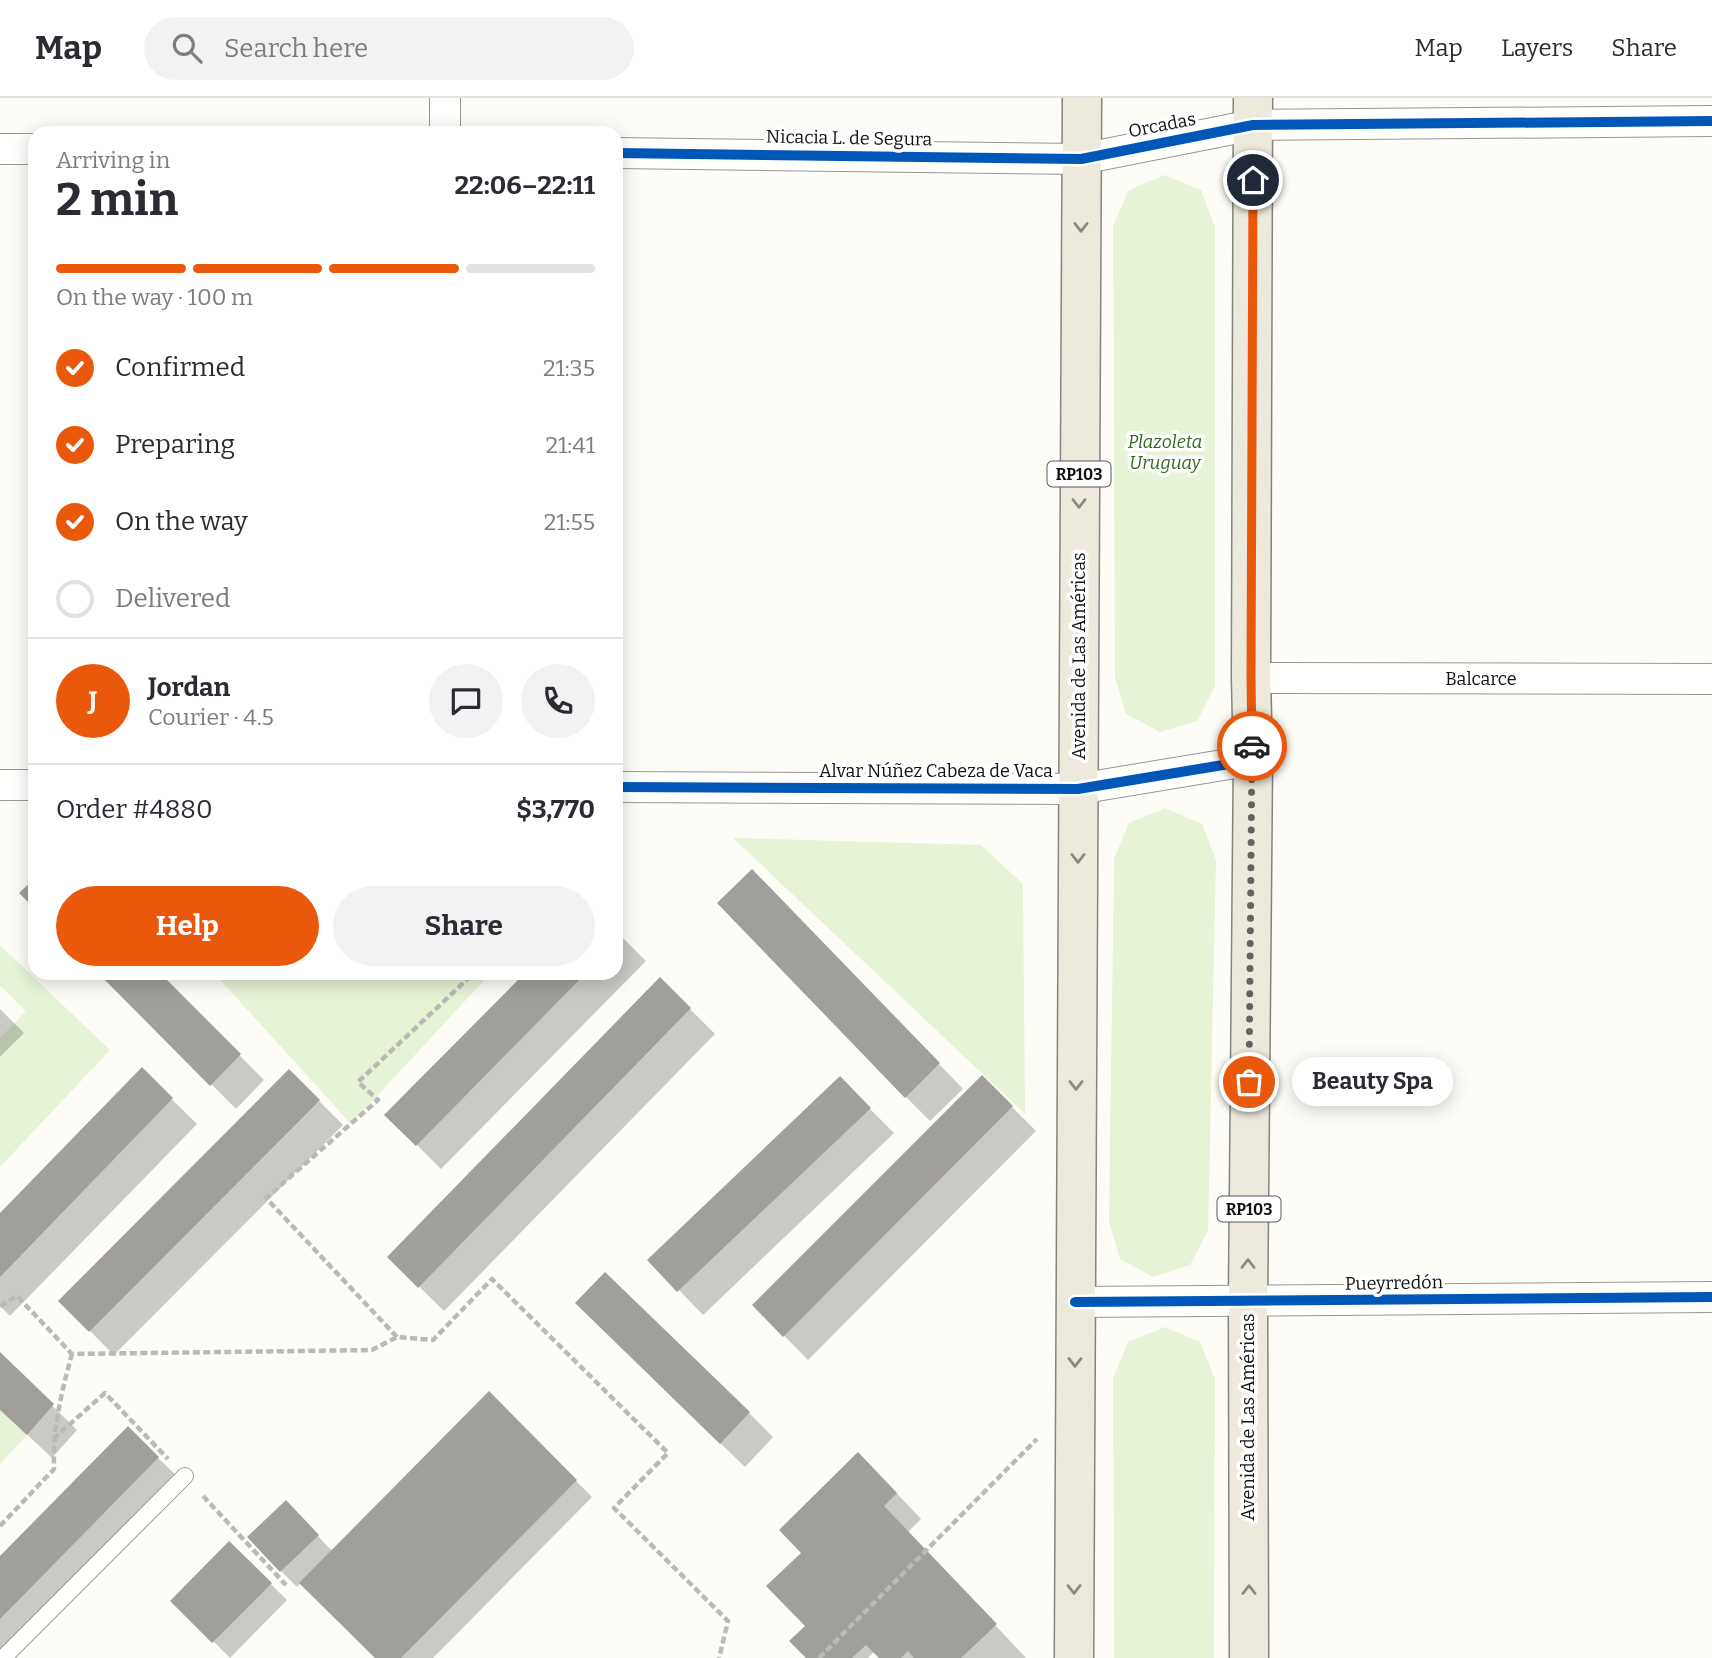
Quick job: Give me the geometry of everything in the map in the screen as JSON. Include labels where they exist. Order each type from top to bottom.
[{"type":"main road","name":"RP103","points":[[1081,159],[1082,98]]},
{"type":"main road","name":"Avenida de Las Américas","points":[[1249,1658],[1253,112]]},
{"type":"main road","name":"Avenida de Las Américas","points":[[1074,1658],[1081,159]]},
{"type":"street","points":[[444,126],[445,98]]},
{"type":"street","name":"Orcadas","points":[[1081,159],[1253,112],[1712,121]]},
{"type":"street","points":[[0,149],[28,149]]},
{"type":"street","name":"Nicacia L. de Segura","points":[[623,153],[1081,159]]},
{"type":"street","name":"Balcarce","points":[[1251,678],[1712,679]]},
{"type":"street","name":"Alvar Núñez Cabeza de Vaca","points":[[623,787],[1078,789],[1253,760]]},
{"type":"street","points":[[0,785],[28,785]]},
{"type":"street","name":"Pueyrredón","points":[[1075,1302],[1712,1297]]},
{"type":"lane","points":[[3,1658],[184,1476]]},
{"type":"path","points":[[397,1337],[266,1198],[378,1100],[358,1082],[467,980]]},
{"type":"path","points":[[0,1306],[17,1296],[72,1354],[372,1350],[397,1337],[433,1340],[492,1279],[668,1453],[614,1508],[728,1622],[719,1658]]},
{"type":"path","points":[[0,1526],[54,1469],[53,1439],[58,1402],[72,1354]]},
{"type":"path","points":[[819,1658],[1075,1401]]},
{"type":"green space","name":"Plazoleta Uruguay","points":[[1165,175],[1201,190],[1215,227],[1215,686],[1197,721],[1160,732],[1126,714],[1115,677],[1113,226],[1129,190]]},
{"type":"green space","points":[[1165,808],[1202,824],[1216,860],[1208,1231],[1190,1265],[1153,1277],[1120,1259],[1109,1222],[1114,859],[1129,823]]},
{"type":"green space","points":[[733,838],[981,845],[1023,884],[1025,1114]]},
{"type":"green space","points":[[0,945],[28,972],[28,980],[37,980],[110,1050],[0,1167],[0,1038],[26,1011],[0,986]]},
{"type":"green space","points":[[220,980],[485,980],[351,1124]]},
{"type":"green space","points":[[1165,1327],[1200,1342],[1215,1379],[1214,1658],[1114,1658],[1113,1378],[1128,1342]]},
{"type":"green space","points":[[0,1410],[27,1435],[0,1464]]},
{"type":"building","points":[[752,869],[940,1063],[905,1098],[717,903]]},
{"type":"building","points":[[28,885],[28,902],[19,893]]},
{"type":"building","points":[[660,977],[691,1008],[418,1288],[387,1257]]},
{"type":"building","points":[[105,980],[167,980],[241,1054],[210,1086]]},
{"type":"building","points":[[518,980],[579,980],[416,1146],[384,1115]]},
{"type":"building","points":[[142,1067],[173,1098],[0,1277],[0,1213]]},
{"type":"building","points":[[289,1069],[320,1100],[89,1332],[58,1301]]},
{"type":"building","points":[[982,1075],[1013,1106],[783,1337],[752,1305]]},
{"type":"building","points":[[840,1076],[871,1108],[677,1292],[647,1260]]},
{"type":"building","points":[[605,1272],[750,1412],[720,1444],[575,1303]]},
{"type":"building","points":[[0,1352],[54,1404],[27,1435],[0,1410]]},
{"type":"building","points":[[489,1391],[577,1480],[401,1658],[375,1658],[299,1583]]},
{"type":"building","points":[[128,1426],[159,1457],[0,1619],[0,1556]]},
{"type":"building","points":[[858,1452],[897,1493],[884,1506],[997,1624],[961,1658],[914,1658],[908,1651],[901,1658],[879,1658],[866,1645],[852,1658],[806,1658],[789,1641],[805,1626],[766,1586],[801,1553],[779,1530]]},
{"type":"building","points":[[286,1500],[319,1535],[280,1572],[247,1537]]},
{"type":"building","points":[[229,1541],[272,1583],[212,1643],[170,1601]]},
{"type":"cycle path","points":[[623,153],[1081,159],[1253,125],[1712,121]]},
{"type":"cycle path","points":[[623,787],[1078,789],[1253,760]]},
{"type":"cycle path","points":[[1075,1302],[1712,1297]]},
{"type":"way so far","points":[[1249,1082],[1252,746]]},
{"type":"place","name":"Beauty Spa","points":[[1249,1082]]},
{"type":"route","points":[[1252,746],[1253,180]]}]
